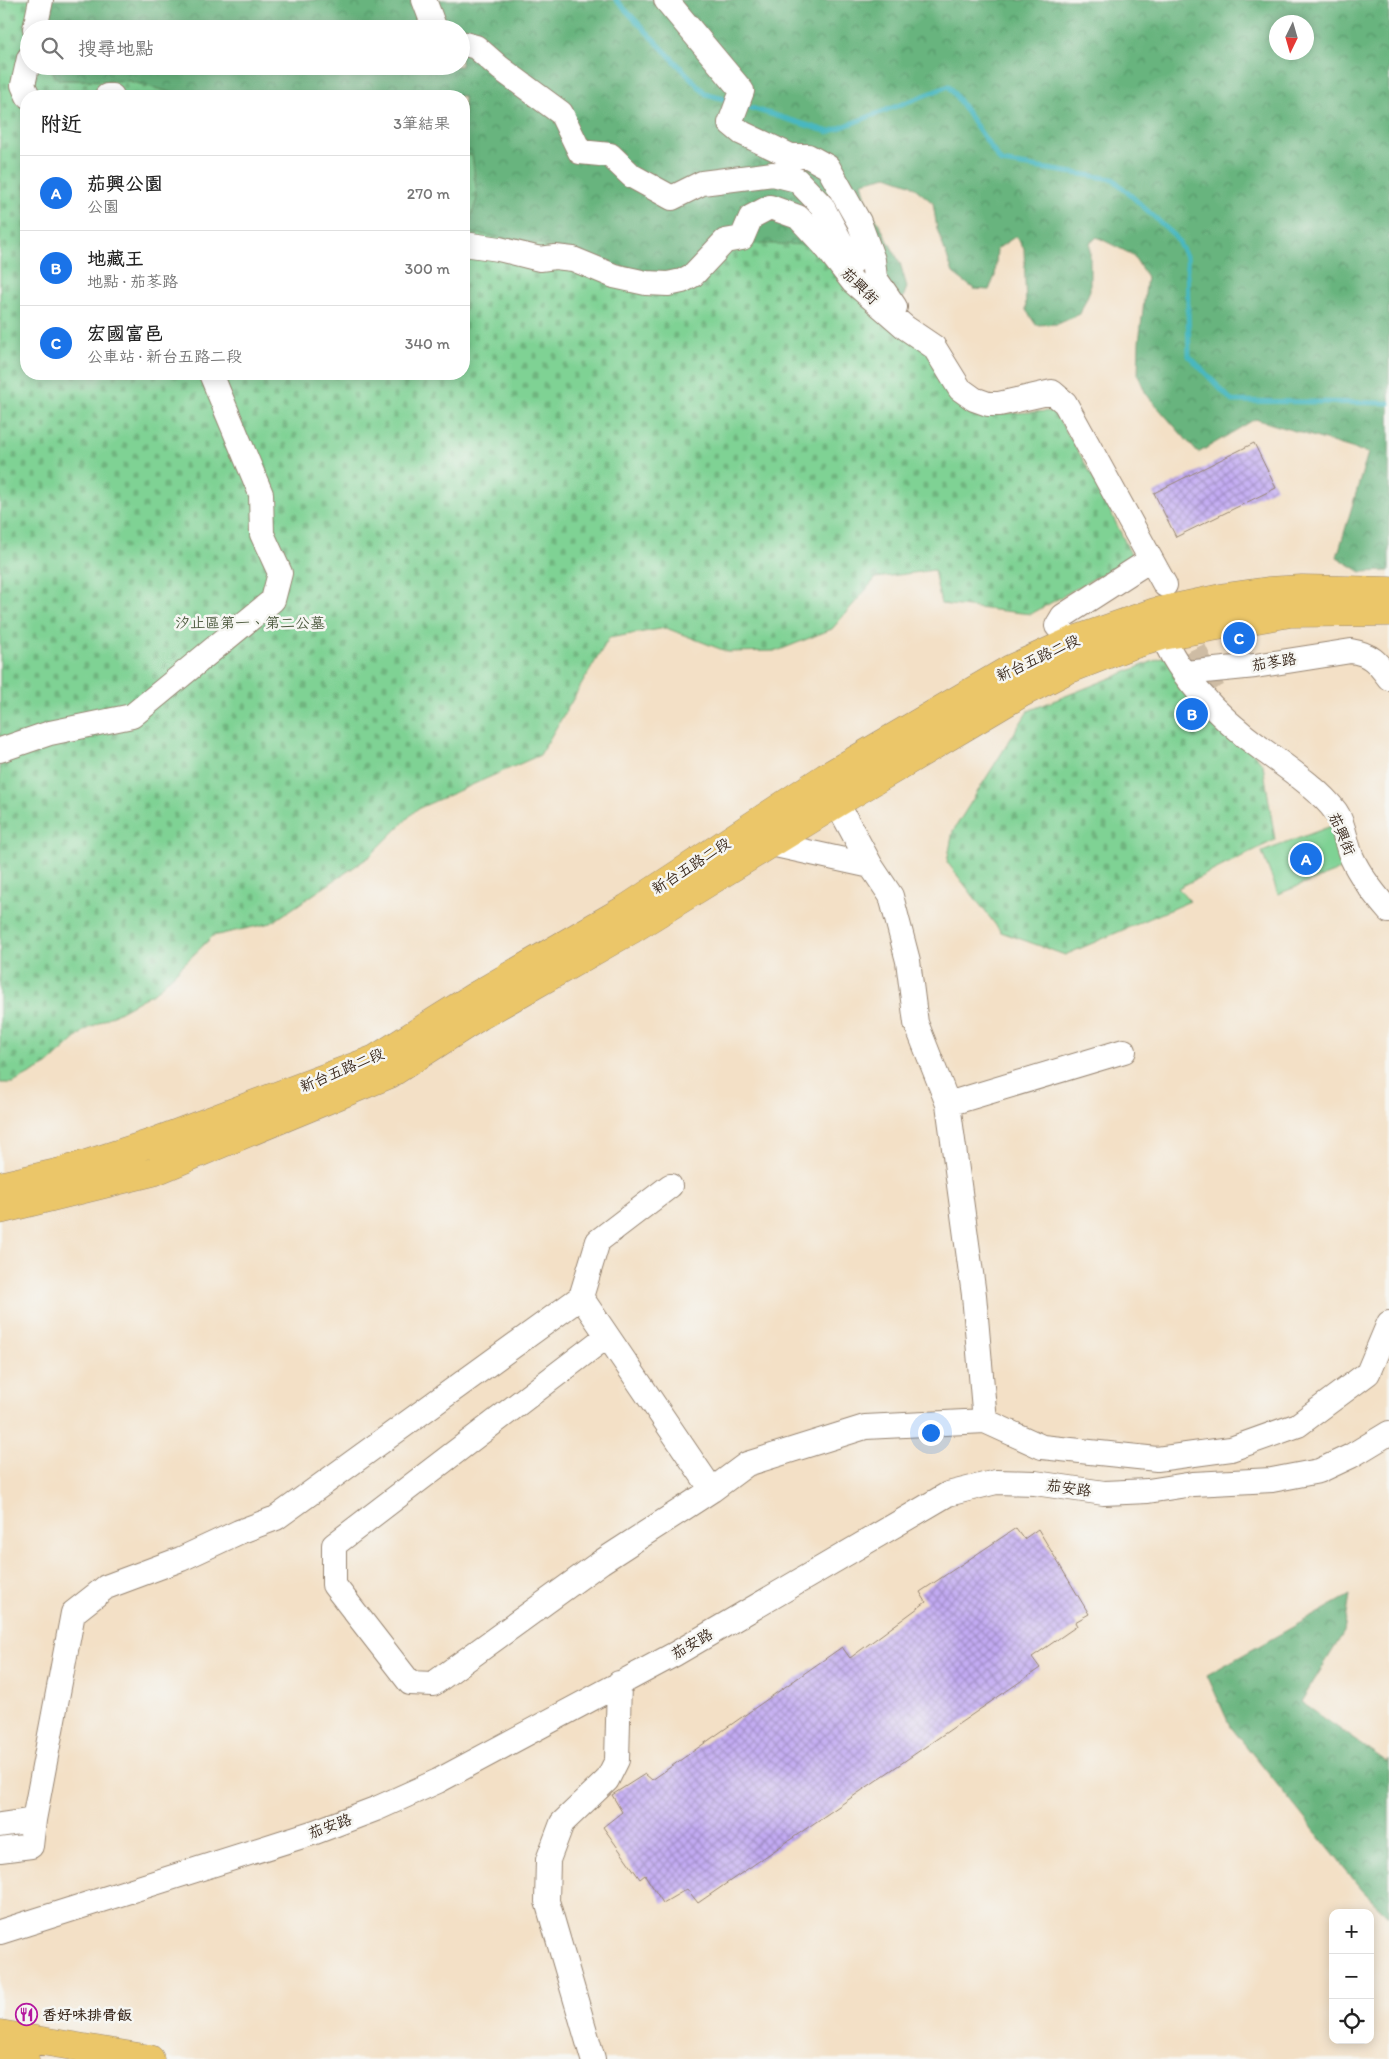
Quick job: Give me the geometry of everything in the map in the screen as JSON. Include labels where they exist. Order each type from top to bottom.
[{"type":"main road","name":"新台五路二段","points":[[0,1186],[61,1172],[148,1144],[375,1059],[475,996],[626,908],[759,836],[837,803],[1022,693],[1065,671],[1129,646],[1158,624],[1196,603],[1268,591],[1341,589],[1389,591]]},
{"type":"main road","name":"新台五路二段","points":[[0,1210],[153,1172],[390,1074],[480,1016],[630,930],[759,836],[826,777],[1010,669],[1072,641],[1158,624],[1206,628],[1290,613],[1389,612]]},
{"type":"main road","points":[[0,2034],[150,2059]]},
{"type":"main road","points":[[0,2055],[25,2059]]},
{"type":"street","points":[[37,20],[41,0]]},
{"type":"street","points":[[424,0],[432,20]]},
{"type":"street","points":[[666,0],[742,91],[730,123],[742,133],[791,156],[808,156],[828,167],[859,222],[873,260],[875,278],[896,308],[906,328]]},
{"type":"street","points":[[470,45],[476,47],[500,68],[561,113],[580,152],[610,156],[632,176],[672,198],[702,183],[773,174],[797,180],[822,206],[848,253],[863,290]]},
{"type":"street","points":[[25,75],[23,85],[25,90]]},
{"type":"street","name":"茄興街","points":[[470,245],[499,249],[540,260],[555,257],[573,259],[614,276],[646,283],[668,284],[682,281],[693,275],[725,241],[742,238],[751,216],[770,208],[798,217],[825,246],[853,282],[906,328],[934,347],[960,389],[974,399],[988,404],[999,404],[1052,392],[1065,403],[1165,585]]},
{"type":"street","points":[[0,750],[50,734],[132,716],[273,600],[280,573],[262,534],[260,494],[213,380]]},
{"type":"street","points":[[1072,641],[1057,626],[1063,616],[1150,560]]},
{"type":"street","points":[[1158,624],[1185,673]]},
{"type":"street","name":"茄苳路","points":[[1185,673],[1255,666],[1351,651],[1365,653],[1379,664],[1389,678]]},
{"type":"street","name":"茄興街","points":[[1185,673],[1211,707],[1308,785],[1336,812],[1352,859],[1368,886],[1389,911]]},
{"type":"street","name":"茄興街","points":[[1213,690],[1243,723],[1261,749]]},
{"type":"street","points":[[826,777],[837,803],[870,866],[891,896],[908,961],[916,1023],[948,1104],[974,1295],[985,1421]]},
{"type":"street","points":[[759,836],[870,866]]},
{"type":"street","points":[[948,1104],[1124,1051]]},
{"type":"street","points":[[0,1850],[31,1846],[34,1820],[72,1613],[106,1587],[181,1559],[238,1532],[276,1518],[581,1297],[598,1241],[670,1186]]},
{"type":"street","points":[[581,1297],[712,1490]]},
{"type":"street","points":[[607,1336],[334,1545],[334,1585],[410,1683],[433,1684],[601,1562],[712,1490],[747,1464],[865,1427],[985,1421],[1042,1447],[1157,1459],[1231,1449],[1298,1425],[1368,1373],[1389,1323]]},
{"type":"street","name":"茄安路","points":[[0,1932],[315,1832],[378,1808],[438,1780],[675,1654],[948,1494],[996,1482],[1035,1483],[1104,1493],[1148,1491],[1193,1484],[1232,1484],[1272,1480],[1319,1471],[1351,1456],[1389,1433]]},
{"type":"street","points":[[593,2059],[547,1901],[548,1860],[562,1823],[607,1780],[617,1760],[619,1683]]},
{"type":"street","points":[[0,1825],[34,1820]]},
{"type":"green space","name":"汐止區第一、第二公墓","points":[[0,0],[35,0],[31,20],[20,20],[20,75],[55,75],[59,80],[129,81],[161,90],[20,90],[20,380],[470,380],[470,233],[569,249],[636,275],[687,274],[730,243],[814,245],[931,354],[944,381],[970,415],[1053,411],[1075,446],[1096,483],[1132,557],[1031,614],[941,604],[934,570],[876,578],[832,629],[777,651],[728,652],[666,628],[609,638],[540,755],[417,809],[369,857],[271,923],[213,936],[155,992],[84,1031],[47,1065],[13,1083],[0,1083]]},
{"type":"green space","points":[[35,0],[1389,0],[1389,571],[1361,572],[1337,557],[1368,453],[1255,419],[1198,453],[1146,394],[1138,375],[1139,342],[1147,277],[1133,255],[1097,237],[1090,243],[1090,290],[1080,314],[1058,324],[1036,325],[1026,310],[1024,248],[1016,236],[997,249],[995,276],[989,290],[974,289],[953,273],[937,229],[933,203],[910,184],[887,176],[862,182],[867,202],[900,263],[907,287],[901,303],[765,245],[730,243],[687,274],[636,275],[569,249],[470,233],[470,220],[477,198],[472,156],[470,156],[470,90],[161,90],[129,81],[59,80],[55,75],[470,75],[470,20],[32,20]]},
{"type":"green space","name":"汐止區第一、第二公墓","points":[[470,155],[472,155],[477,198],[470,220]]},
{"type":"green space","points":[[1166,656],[1263,764],[1275,840],[1178,888],[1190,901],[1065,955],[1001,932],[947,862],[953,831],[1028,711]]},
{"type":"green space","points":[[1334,825],[1350,866],[1278,894],[1262,852]]},
{"type":"green space","points":[[1350,1595],[1344,1632],[1301,1702],[1387,1762],[1389,1759],[1389,1916],[1363,1891],[1230,1726],[1207,1675]]},
{"type":"building","points":[[1254,443],[1276,488],[1176,537],[1154,493]]},
{"type":"building","points":[[1016,1528],[1024,1539],[1038,1529],[1089,1614],[1075,1622],[1077,1626],[1032,1657],[1040,1668],[698,1903],[687,1889],[663,1903],[645,1875],[640,1879],[603,1827],[622,1812],[612,1795],[645,1774],[652,1780],[842,1647],[850,1658],[926,1602],[920,1592]]},
{"type":"waterway","points":[[616,0],[706,94],[724,99]]},
{"type":"waterway","points":[[751,108],[829,132],[949,86],[1001,162],[1113,179],[1175,236],[1187,258],[1189,356],[1232,401],[1389,403]]},
{"type":"tunnel","points":[[1179,616],[1213,690]]},
{"type":"place","name":"宏國富邑","points":[[1239,638]]},
{"type":"place","name":"地藏王","points":[[1192,714]]},
{"type":"place","name":"茄興公園","points":[[1306,859]]},
{"type":"place","name":"香好味排骨飯","points":[[26,2015]]}]
